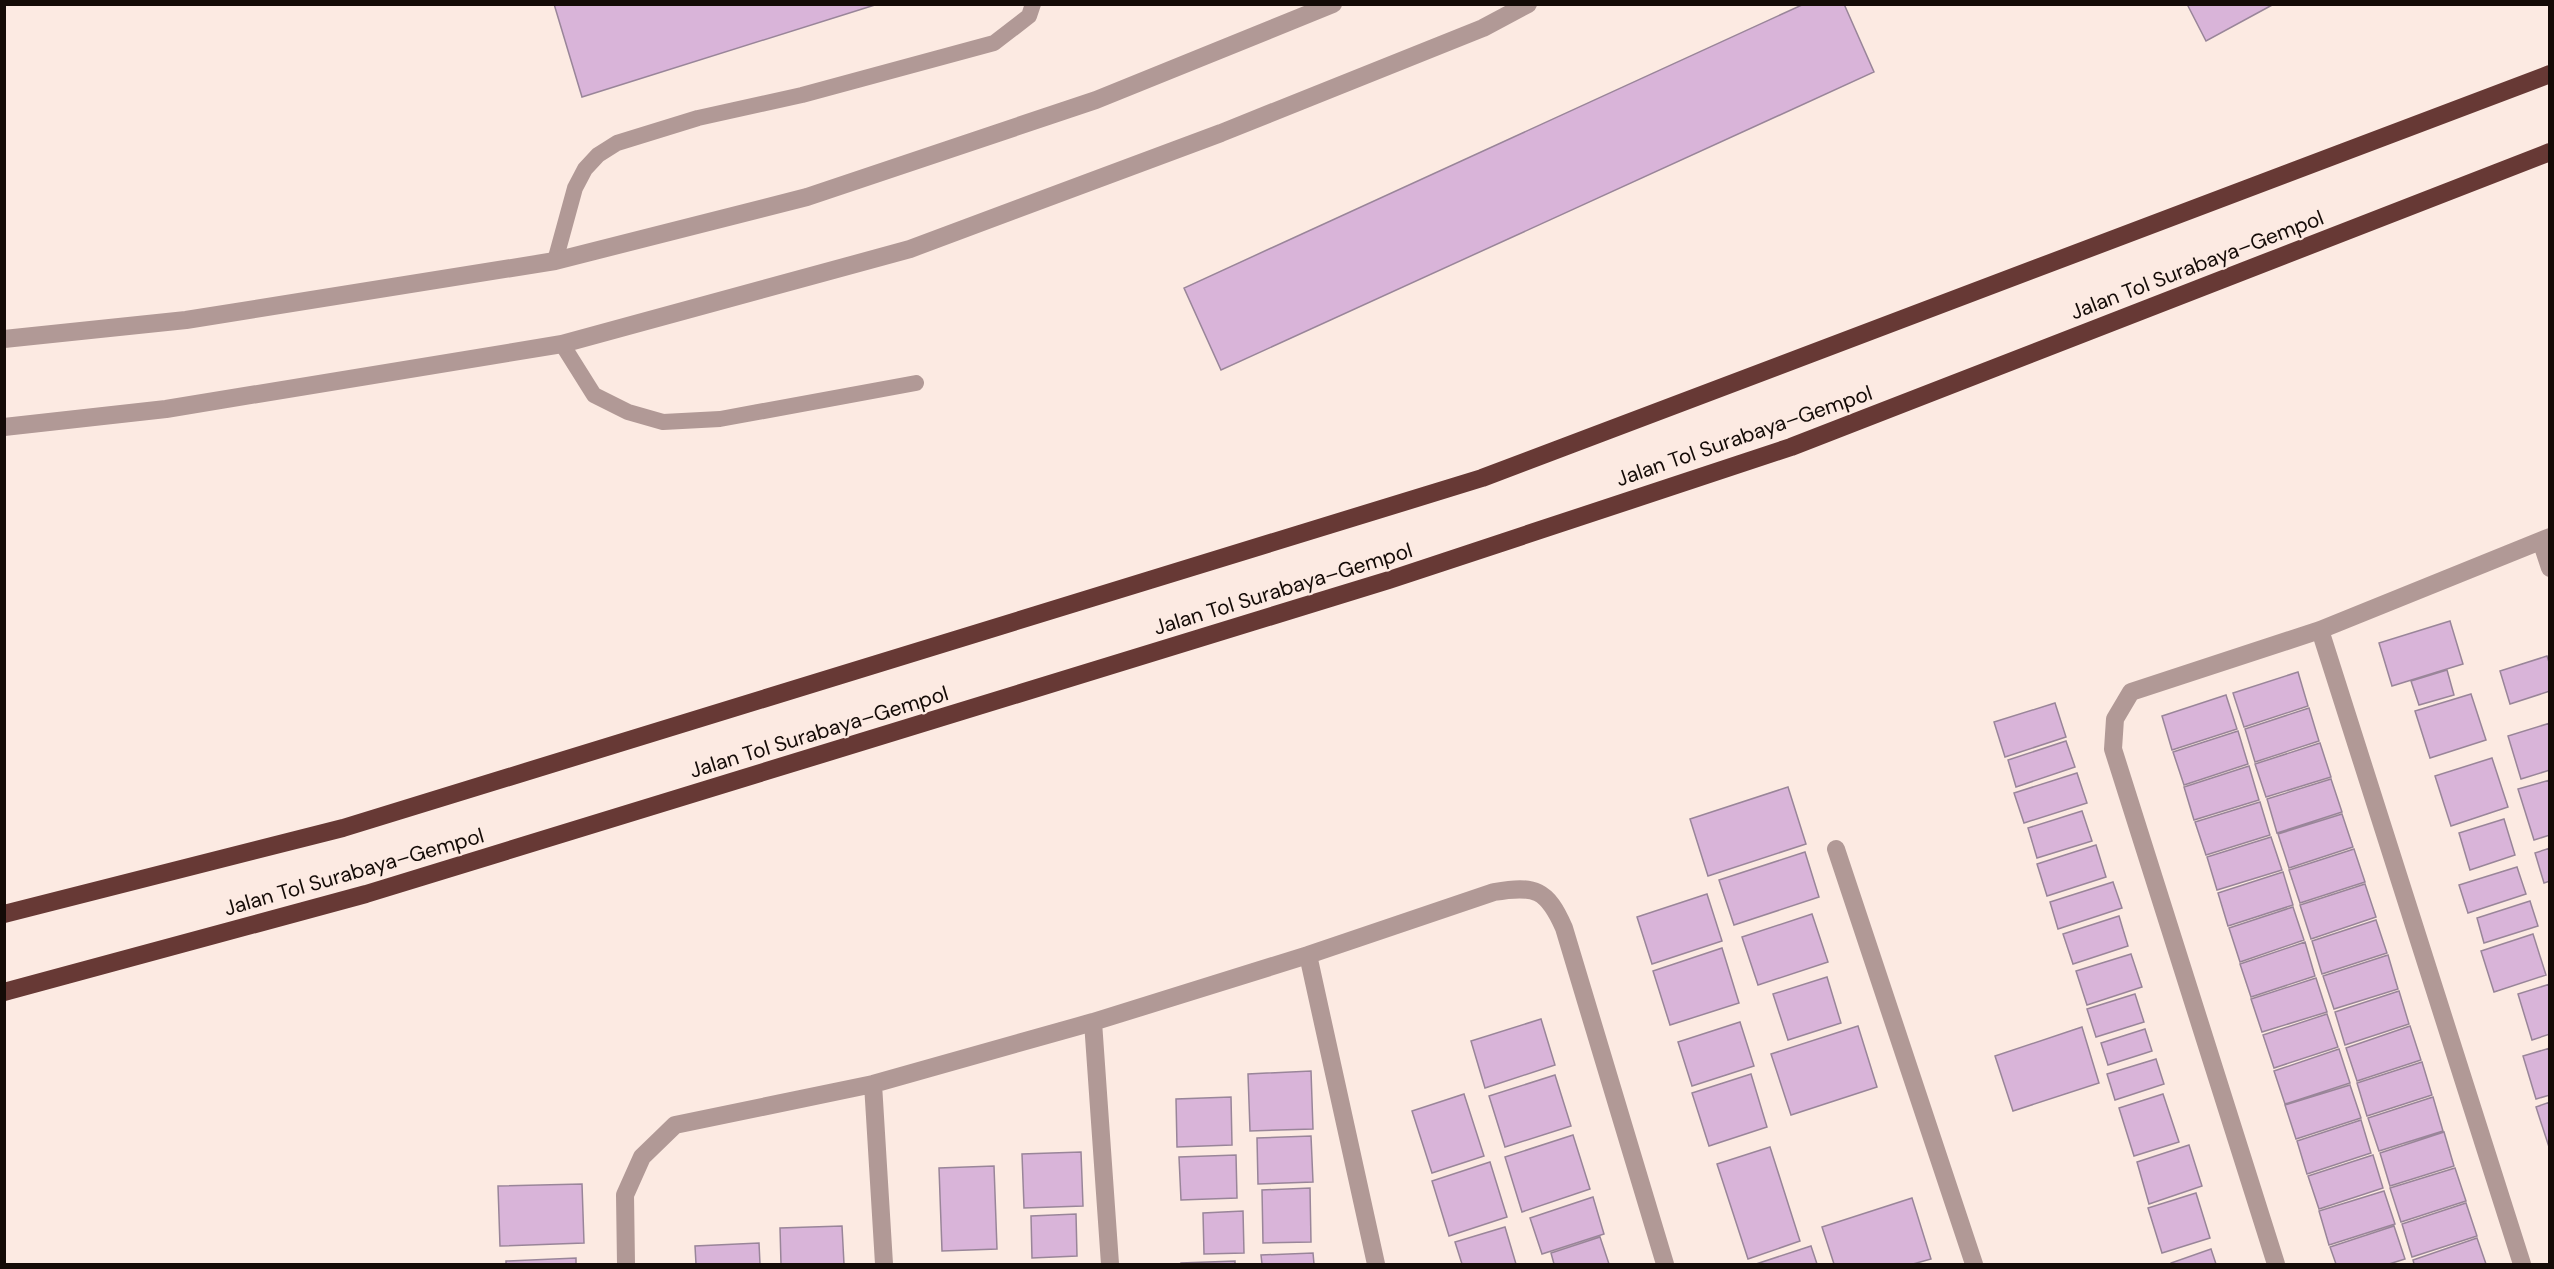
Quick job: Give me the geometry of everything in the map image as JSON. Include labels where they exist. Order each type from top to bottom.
[{"type":"highway","points":[[4,914],[343,828],[1482,478],[2550,74]]},
{"type":"highway","name":"Jalan Tol Surabaya–Gempol","points":[[4,992],[366,894],[1411,573],[1791,447],[2550,152]]},
{"type":"street","points":[[4,339],[186,320],[555,261],[819,194],[1096,100],[1333,4]]},
{"type":"street","points":[[4,427],[166,409],[562,344],[910,249],[1221,133],[1483,28],[1527,4]]},
{"type":"street","points":[[2276,1264],[2113,748],[2115,719],[2131,692],[2320,630],[2545,539],[2550,568]]},
{"type":"street","points":[[2320,630],[2522,1264]]},
{"type":"street","points":[[1836,849],[1974,1264]]},
{"type":"street","points":[[626,1264],[625,1195],[642,1157],[675,1125],[873,1084],[1093,1022],[1308,955],[1494,892],[1515,888],[1533,890],[1553,903],[1564,928],[1665,1264]]},
{"type":"street","points":[[1308,955],[1376,1264]]},
{"type":"street","points":[[1093,1022],[1110,1264]]},
{"type":"street","points":[[873,1084],[884,1264]]},
{"type":"lane","points":[[555,261],[575,188],[585,169],[598,155],[618,143],[698,118],[802,95],[994,44],[1029,16],[1033,4]]},
{"type":"lane","points":[[562,344],[594,395],[628,412],[663,422],[720,419],[916,383]]},
{"type":"building","points":[[554,4],[878,4],[582,97]]},
{"type":"building","points":[[1804,4],[1844,4],[1874,72],[1221,370],[1184,288]]},
{"type":"building","points":[[2187,4],[2274,4],[2206,41]]},
{"type":"building","points":[[2450,621],[2463,664],[2392,686],[2379,643]]},
{"type":"building","points":[[2547,656],[2550,665],[2550,691],[2510,704],[2500,671]]},
{"type":"building","points":[[2447,670],[2454,695],[2419,705],[2411,681]]},
{"type":"building","points":[[2298,672],[2308,706],[2244,727],[2233,693]]},
{"type":"building","points":[[2471,694],[2486,740],[2430,758],[2415,711]]},
{"type":"building","points":[[2226,695],[2237,729],[2172,750],[2162,716]]},
{"type":"building","points":[[2055,703],[2066,737],[2005,757],[1994,722]]},
{"type":"building","points":[[2309,708],[2319,741],[2255,762],[2245,729]]},
{"type":"building","points":[[2550,723],[2550,770],[2521,779],[2508,736]]},
{"type":"building","points":[[2238,731],[2248,764],[2184,785],[2173,752]]},
{"type":"building","points":[[2066,741],[2075,767],[2016,787],[2008,760]]},
{"type":"building","points":[[2320,743],[2331,777],[2266,797],[2255,764]]},
{"type":"building","points":[[2492,758],[2508,807],[2451,826],[2435,776]]},
{"type":"building","points":[[2249,766],[2259,800],[2194,820],[2184,787]]},
{"type":"building","points":[[2077,773],[2087,803],[2024,823],[2014,793]]},
{"type":"building","points":[[2331,779],[2342,812],[2277,833],[2267,799]]},
{"type":"building","points":[[2550,780],[2550,835],[2534,840],[2518,789]]},
{"type":"building","points":[[1788,787],[1806,844],[1708,876],[1690,819]]},
{"type":"building","points":[[2260,802],[2270,835],[2206,855],[2195,822]]},
{"type":"building","points":[[2082,811],[2092,841],[2037,858],[2028,828]]},
{"type":"building","points":[[2342,814],[2353,847],[2289,868],[2278,834]]},
{"type":"building","points":[[2504,819],[2515,855],[2470,870],[2459,833]]},
{"type":"building","points":[[2271,837],[2282,870],[2217,890],[2207,857]]},
{"type":"building","points":[[2096,845],[2106,877],[2047,896],[2037,864]]},
{"type":"building","points":[[2550,848],[2550,881],[2544,883],[2535,853]]},
{"type":"building","points":[[2354,849],[2365,882],[2300,903],[2289,870]]},
{"type":"building","points":[[1805,852],[1819,897],[1734,925],[1719,880]]},
{"type":"building","points":[[2517,867],[2526,894],[2468,913],[2459,885]]},
{"type":"building","points":[[2283,872],[2293,905],[2228,926],[2218,893]]},
{"type":"building","points":[[2113,882],[2122,908],[2058,929],[2050,902]]},
{"type":"building","points":[[2365,884],[2376,917],[2311,939],[2300,905]]},
{"type":"building","points":[[1707,894],[1722,941],[1652,964],[1637,917]]},
{"type":"building","points":[[2530,901],[2538,926],[2484,943],[2477,918]]},
{"type":"building","points":[[2293,907],[2304,940],[2240,962],[2229,928]]},
{"type":"building","points":[[1812,914],[1828,962],[1758,985],[1742,937]]},
{"type":"building","points":[[2119,916],[2128,946],[2073,964],[2063,934]]},
{"type":"building","points":[[2376,920],[2387,953],[2322,974],[2312,941]]},
{"type":"building","points":[[2533,934],[2546,975],[2494,992],[2481,951]]},
{"type":"building","points":[[2305,942],[2315,976],[2251,997],[2240,964]]},
{"type":"building","points":[[1722,948],[1739,1003],[1670,1025],[1653,971]]},
{"type":"building","points":[[2131,954],[2142,987],[2087,1005],[2076,971]]},
{"type":"building","points":[[2388,955],[2398,989],[2334,1009],[2323,976]]},
{"type":"building","points":[[1827,977],[1841,1023],[1788,1040],[1773,994]]},
{"type":"building","points":[[2316,978],[2327,1012],[2262,1032],[2251,999]]},
{"type":"building","points":[[2550,984],[2550,1034],[2532,1040],[2518,994]]},
{"type":"building","points":[[2399,991],[2409,1024],[2345,1045],[2335,1012]]},
{"type":"building","points":[[2135,994],[2144,1022],[2096,1037],[2087,1009]]},
{"type":"building","points":[[2327,1014],[2338,1047],[2274,1068],[2263,1035]]},
{"type":"building","points":[[1541,1019],[1555,1065],[1485,1088],[1471,1041]]},
{"type":"building","points":[[1740,1022],[1754,1066],[1692,1086],[1678,1042]]},
{"type":"building","points":[[1858,1026],[1877,1087],[1791,1115],[1771,1054]]},
{"type":"building","points":[[2410,1026],[2421,1060],[2357,1081],[2346,1048]]},
{"type":"building","points":[[2082,1027],[2099,1083],[2013,1111],[1995,1056]]},
{"type":"building","points":[[2145,1029],[2152,1051],[2108,1065],[2101,1043]]},
{"type":"building","points":[[2550,1048],[2550,1095],[2536,1099],[2523,1056]]},
{"type":"building","points":[[2339,1049],[2350,1083],[2285,1104],[2274,1071]]},
{"type":"building","points":[[2156,1059],[2164,1084],[2115,1100],[2107,1074]]},
{"type":"building","points":[[2422,1062],[2432,1095],[2367,1116],[2357,1083]]},
{"type":"building","points":[[1311,1071],[1313,1129],[1250,1131],[1248,1074]]},
{"type":"building","points":[[1751,1074],[1767,1127],[1709,1146],[1692,1093]]},
{"type":"building","points":[[1555,1075],[1571,1126],[1505,1147],[1489,1096]]},
{"type":"building","points":[[2350,1085],[2361,1118],[2296,1139],[2285,1105]]},
{"type":"building","points":[[1464,1094],[1484,1156],[1432,1173],[1412,1111]]},
{"type":"building","points":[[2163,1094],[2179,1142],[2134,1156],[2119,1108]]},
{"type":"building","points":[[1231,1097],[1232,1145],[1177,1147],[1176,1099]]},
{"type":"building","points":[[2433,1097],[2443,1131],[2379,1151],[2368,1118]]},
{"type":"building","points":[[2550,1102],[2550,1147],[2549,1147],[2536,1107]]},
{"type":"building","points":[[2361,1120],[2371,1153],[2307,1174],[2297,1141]]},
{"type":"building","points":[[2444,1132],[2454,1166],[2390,1186],[2380,1153]]},
{"type":"building","points":[[1573,1135],[1590,1189],[1522,1212],[1505,1157]]},
{"type":"building","points":[[1311,1136],[1313,1182],[1258,1184],[1257,1138]]},
{"type":"building","points":[[2189,1145],[2202,1186],[2149,1204],[2137,1162]]},
{"type":"building","points":[[1770,1147],[1800,1241],[1748,1259],[1717,1164]]},
{"type":"building","points":[[1081,1152],[1083,1206],[1024,1208],[1022,1154]]},
{"type":"building","points":[[1236,1155],[1237,1198],[1181,1200],[1179,1157]]},
{"type":"building","points":[[2373,1155],[2383,1188],[2319,1209],[2308,1176]]},
{"type":"building","points":[[1490,1162],[1507,1217],[1449,1236],[1432,1181]]},
{"type":"building","points":[[994,1166],[997,1249],[942,1251],[939,1168]]},
{"type":"building","points":[[2455,1168],[2466,1201],[2401,1222],[2390,1188]]},
{"type":"building","points":[[582,1184],[584,1243],[500,1246],[498,1186]]},
{"type":"building","points":[[1310,1188],[1311,1242],[1263,1243],[1262,1190]]},
{"type":"building","points":[[2384,1191],[2395,1224],[2329,1245],[2319,1211]]},
{"type":"building","points":[[2196,1193],[2210,1238],[2162,1253],[2148,1208]]},
{"type":"building","points":[[1593,1197],[1604,1234],[1542,1254],[1530,1218]]},
{"type":"building","points":[[1912,1198],[1931,1259],[1913,1264],[1834,1264],[1822,1227]]},
{"type":"building","points":[[2466,1203],[2477,1236],[2412,1257],[2402,1224]]},
{"type":"building","points":[[1243,1211],[1244,1253],[1204,1254],[1203,1213]]},
{"type":"building","points":[[1076,1214],[1077,1256],[1032,1258],[1031,1216]]},
{"type":"building","points":[[842,1226],[844,1264],[781,1264],[780,1228]]},
{"type":"building","points":[[2394,1226],[2405,1259],[2389,1264],[2336,1264],[2330,1247]]},
{"type":"building","points":[[1505,1227],[1516,1264],[1462,1264],[1455,1242]]},
{"type":"building","points":[[1600,1237],[1609,1264],[1554,1264],[1551,1253]]},
{"type":"building","points":[[2477,1238],[2486,1264],[2414,1264],[2413,1260]]},
{"type":"building","points":[[759,1243],[760,1264],[696,1264],[695,1246]]},
{"type":"building","points":[[1811,1246],[1817,1264],[1756,1264]]},
{"type":"building","points":[[2211,1249],[2216,1264],[2171,1264],[2171,1263]]},
{"type":"building","points":[[1313,1253],[1314,1264],[1262,1264],[1261,1255]]},
{"type":"building","points":[[576,1258],[576,1264],[506,1264],[506,1261]]},
{"type":"building","points":[[1235,1261],[1235,1264],[1181,1264],[1181,1263]]}]
